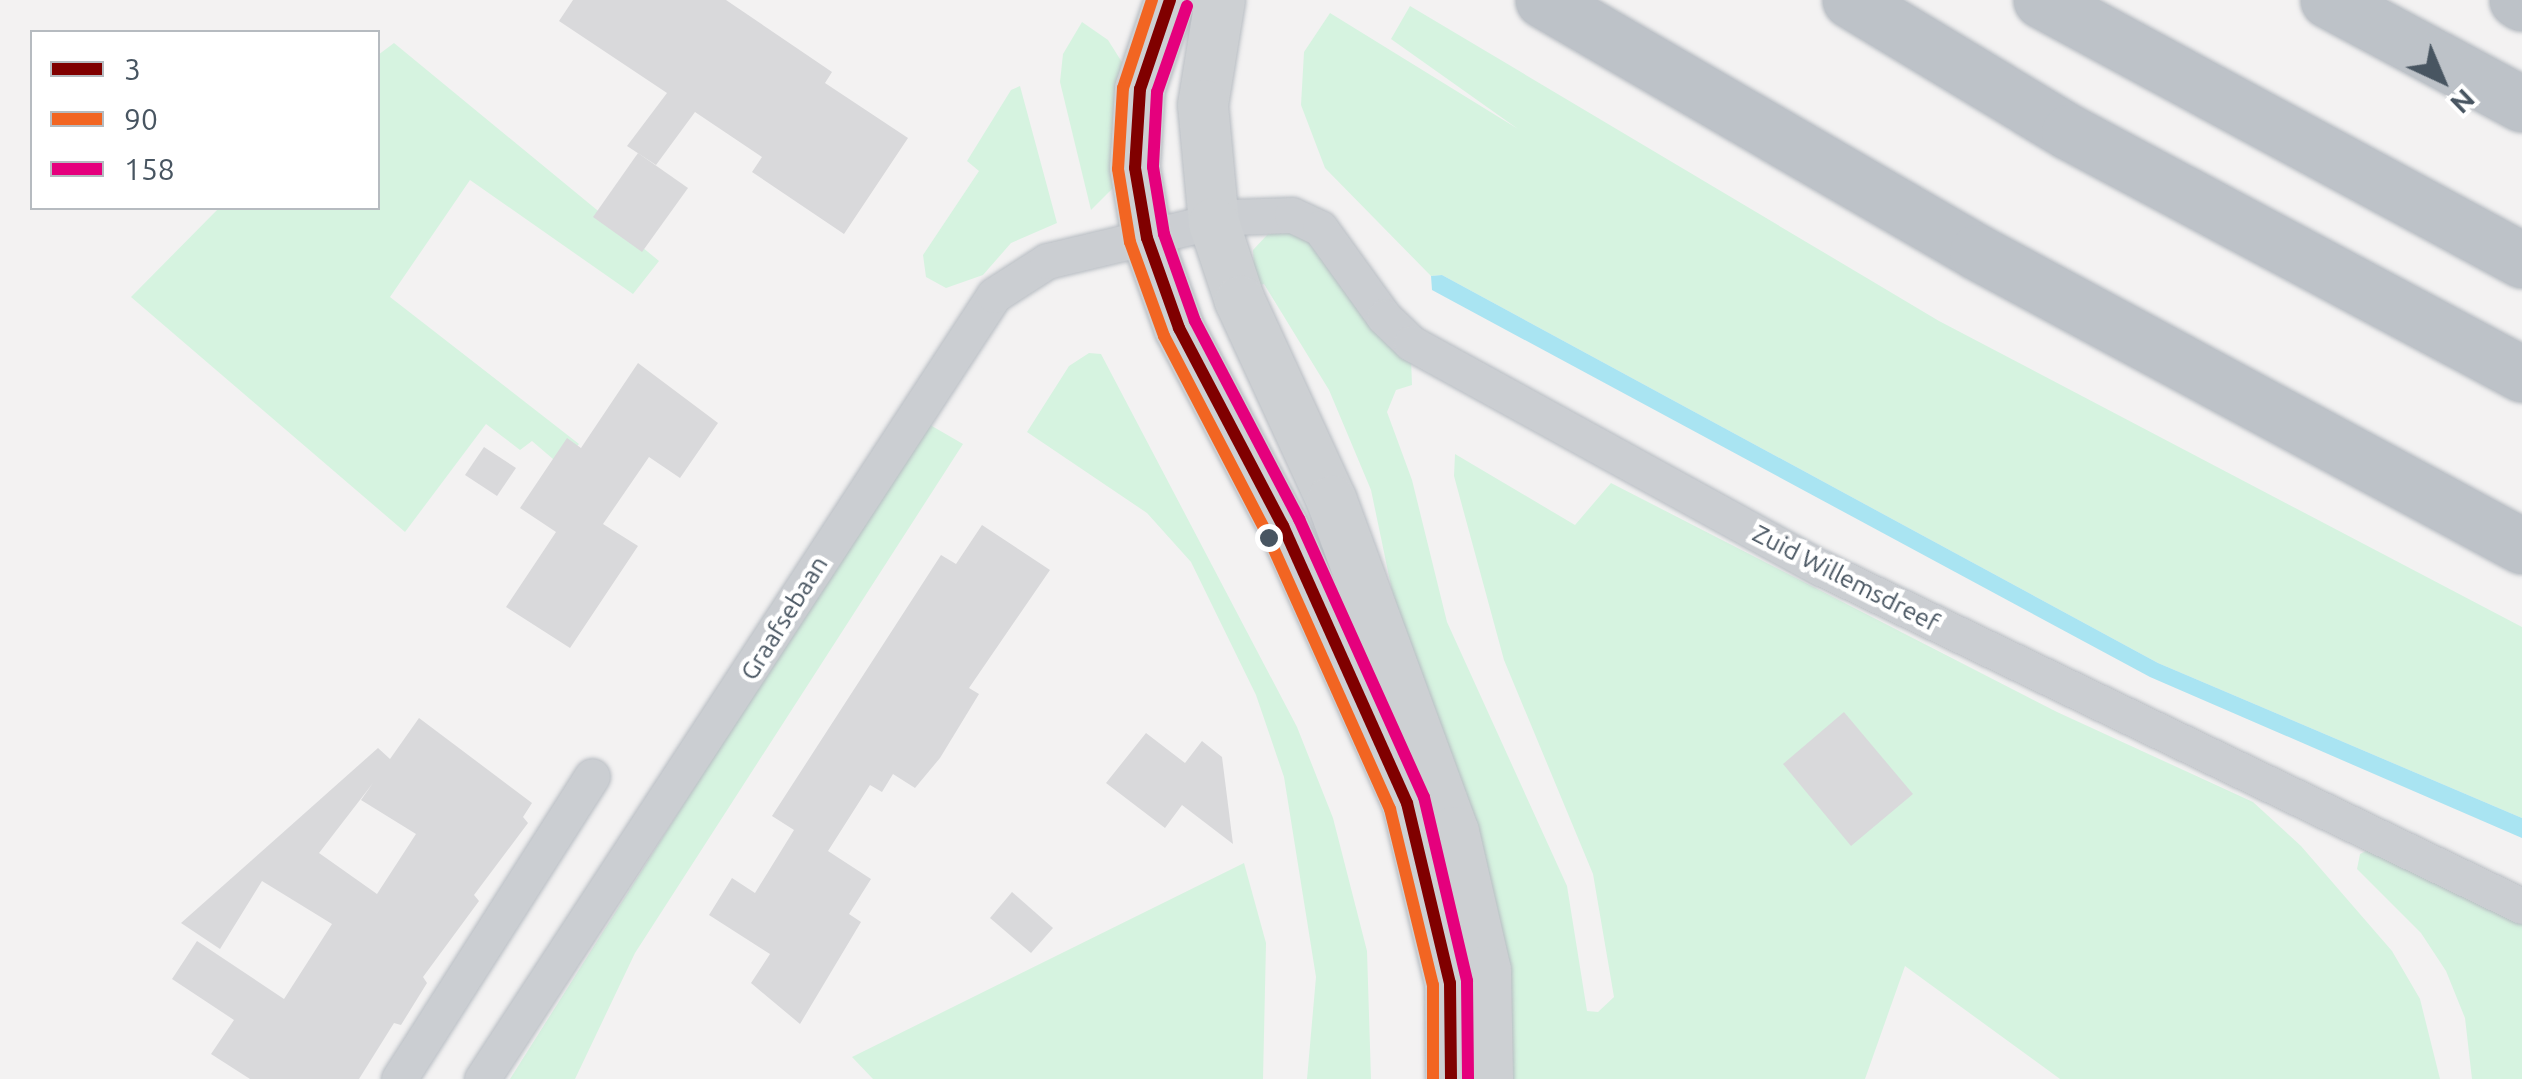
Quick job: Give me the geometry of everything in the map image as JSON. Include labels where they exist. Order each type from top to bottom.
[{"type":"highway","points":[[1543,0],[1977,252],[2522,546]]},
{"type":"highway","points":[[1850,0],[2069,132],[2522,374]]},
{"type":"highway","points":[[2041,0],[2522,260]]},
{"type":"highway","points":[[2328,0],[2522,104]]},
{"type":"main road","points":[[1170,0],[1140,89],[1136,168],[1147,238],[1179,328],[1283,526],[1407,802],[1450,983],[1451,1079]]},
{"type":"main road","points":[[1220,0],[1203,105],[1214,222],[1240,302],[1332,502],[1454,832],[1486,971],[1488,1079]]},
{"type":"street","name":"Zuid Willemsdreef","points":[[1214,222],[1292,215],[1308,221],[1331,238],[1384,317],[1412,343],[1821,568],[2522,906]]},
{"type":"street","name":"Graafsebaan","points":[[482,1079],[674,778],[714,731],[976,317],[1013,278],[1047,260],[1214,222]]},
{"type":"street","points":[[399,1079],[592,776]]},
{"type":"green space","points":[[1410,6],[1939,321],[2522,627],[2522,818],[2158,663],[1442,275],[1431,276],[1325,168],[1301,105],[1304,52],[1330,13],[1518,129],[1391,39]]},
{"type":"green space","points":[[1082,22],[1108,40],[1125,67],[1115,186],[1091,210],[1060,82],[1063,54]]},
{"type":"green space","points":[[394,43],[659,261],[633,294],[470,180],[390,297],[579,444],[560,465],[532,441],[520,450],[486,424],[405,532],[131,297],[217,210],[380,210],[380,54]]},
{"type":"green space","points":[[1020,86],[1057,223],[1011,243],[983,275],[946,288],[926,277],[923,255],[979,171],[967,161],[1011,90]]},
{"type":"green space","points":[[1286,229],[1320,246],[1411,358],[1412,385],[1396,390],[1387,412],[1412,480],[1447,622],[1567,886],[1587,1011],[1598,1012],[1614,997],[1593,874],[1504,660],[1454,476],[1455,454],[1575,525],[1611,483],[2057,712],[2253,802],[2301,846],[2392,951],[2420,999],[2440,1079],[2060,1079],[1905,966],[1865,1079],[1508,1079],[1512,1029],[1499,917],[1399,624],[1371,490],[1329,390],[1264,284],[1255,286],[1253,250],[1267,235]]},
{"type":"green space","points":[[1089,353],[1101,354],[1297,727],[1333,818],[1367,951],[1371,1079],[1307,1079],[1316,977],[1284,777],[1256,695],[1191,562],[1147,513],[1027,432],[1069,366]]},
{"type":"green space","points":[[925,422],[963,444],[635,953],[575,1079],[510,1079]]},
{"type":"green space","points":[[2368,850],[2522,920],[2522,1079],[2472,1079],[2465,1018],[2446,971],[2421,933],[2357,869],[2360,854]]},
{"type":"green space","points":[[1244,863],[1266,943],[1263,1079],[873,1079],[852,1057]]},
{"type":"water","points":[[1442,275],[2158,663],[2522,818],[2522,838],[2150,677],[1432,290],[1431,276]]},
{"type":"building","points":[[573,0],[726,0],[832,72],[825,83],[908,138],[844,234],[752,172],[762,157],[695,112],[656,165],[627,146],[667,93],[559,21]]},
{"type":"building","points":[[638,153],[688,188],[642,252],[593,217]]},
{"type":"building","points":[[638,363],[718,423],[680,478],[649,457],[603,524],[638,546],[570,648],[506,607],[556,532],[520,508],[567,438],[581,448]]},
{"type":"building","points":[[484,447],[516,468],[497,496],[465,475]]},
{"type":"building","points":[[982,525],[1050,570],[969,688],[979,694],[940,758],[915,788],[893,774],[882,792],[870,785],[828,851],[871,879],[849,914],[861,922],[800,1024],[751,983],[770,954],[709,915],[732,878],[755,893],[794,830],[772,816],[941,555],[956,564]]},
{"type":"building","points":[[1844,712],[1913,794],[1851,846],[1783,764]]},
{"type":"building","points":[[419,718],[532,803],[523,817],[528,823],[474,895],[479,901],[423,977],[427,983],[401,1025],[394,1023],[359,1079],[250,1079],[211,1054],[234,1020],[172,979],[197,941],[284,999],[332,924],[262,881],[220,949],[181,923],[378,748],[390,759]],"holes":[[[373,783],[361,800],[416,834],[377,894],[319,853]]]},
{"type":"building","points":[[1146,733],[1185,763],[1202,741],[1222,757],[1233,844],[1182,805],[1165,828],[1106,783]]},
{"type":"building","points":[[1012,892],[1053,928],[1031,953],[990,918]]},
{"type":"transit line","name":"90","points":[[1152,0],[1123,88],[1118,169],[1130,242],[1164,336],[1267,534],[1390,809],[1433,985],[1433,1079]]},
{"type":"transit line","name":"3","points":[[1170,0],[1140,89],[1135,168],[1147,238],[1179,328],[1283,526],[1407,803],[1450,983],[1451,1079]]},
{"type":"transit line","name":"158","points":[[1187,6],[1157,92],[1153,167],[1164,234],[1195,321],[1299,519],[1424,797],[1467,981],[1468,1079]]}]
